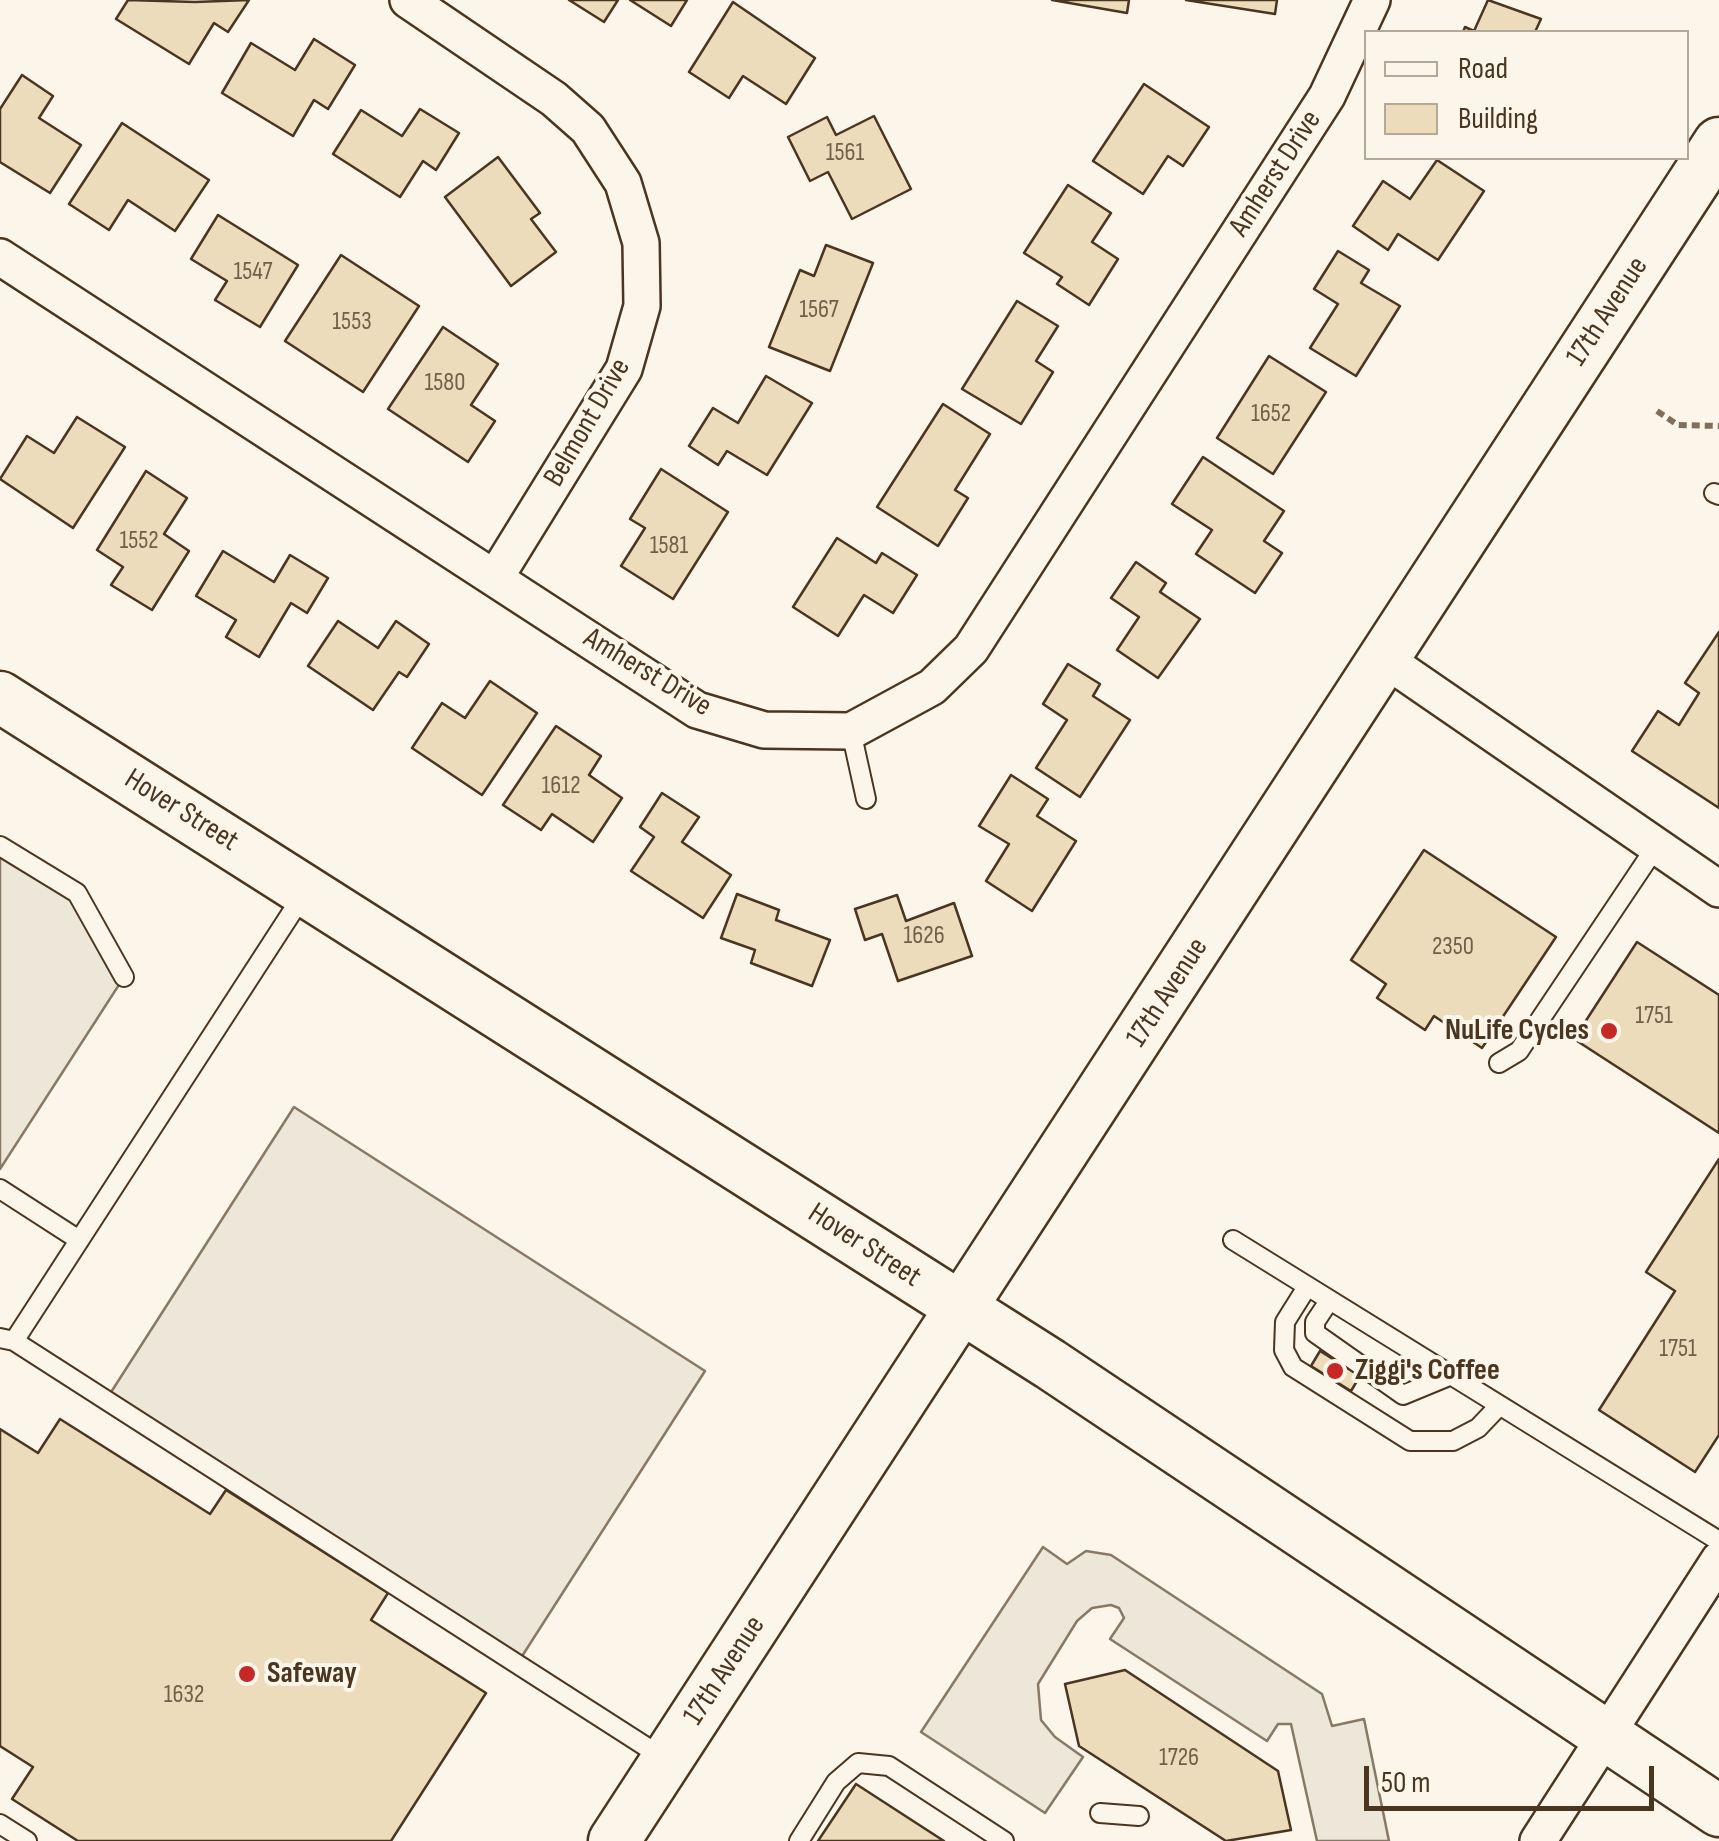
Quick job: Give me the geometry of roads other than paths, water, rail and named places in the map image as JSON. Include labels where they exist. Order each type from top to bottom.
[{"type":"main road","name":"17th Avenue","points":[[614,1841],[1386,660],[1719,142]]},
{"type":"main road","name":"Hover Street","points":[[0,697],[1206,1465],[1719,1810]]},
{"type":"street","name":"Belmont Drive","points":[[408,0],[554,99],[588,129],[623,183],[641,243],[642,306],[624,369],[496,578]]},
{"type":"street","name":"Amherst Drive","points":[[0,256],[697,710],[764,730],[851,731],[932,687],[970,649],[1327,96],[1372,0]]},
{"type":"street","points":[[1386,660],[1719,889]]},
{"type":"street","points":[[1538,1841],[1719,1560]]},
{"type":"lane","points":[[851,731],[866,800]]},
{"type":"lane","points":[[1499,1063],[1519,1051],[1658,845]]},
{"type":"lane","points":[[0,846],[77,893],[124,977]]},
{"type":"lane","points":[[306,889],[79,1240],[7,1340],[667,1760]]},
{"type":"lane","points":[[0,1189],[79,1240]]},
{"type":"lane","points":[[1233,1240],[1719,1541]]},
{"type":"lane","points":[[1307,1287],[1285,1322],[1284,1350],[1294,1366],[1410,1441],[1453,1441],[1478,1428],[1498,1407]]},
{"type":"lane","points":[[1328,1300],[1315,1322],[1314,1333],[1404,1394],[1449,1376]]},
{"type":"lane","points":[[799,1841],[836,1782],[858,1764],[889,1766],[1004,1841]]},
{"type":"lane","points":[[1100,1813],[1139,1816]]},
{"type":"lane","points":[[0,1824],[27,1841]]},
{"type":"place","name":"NuLife Cycles","points":[[1609,1031]]},
{"type":"place","name":"Ziggi's Coffee","points":[[1335,1371]]},
{"type":"place","name":"Safeway","points":[[247,1674]]}]
